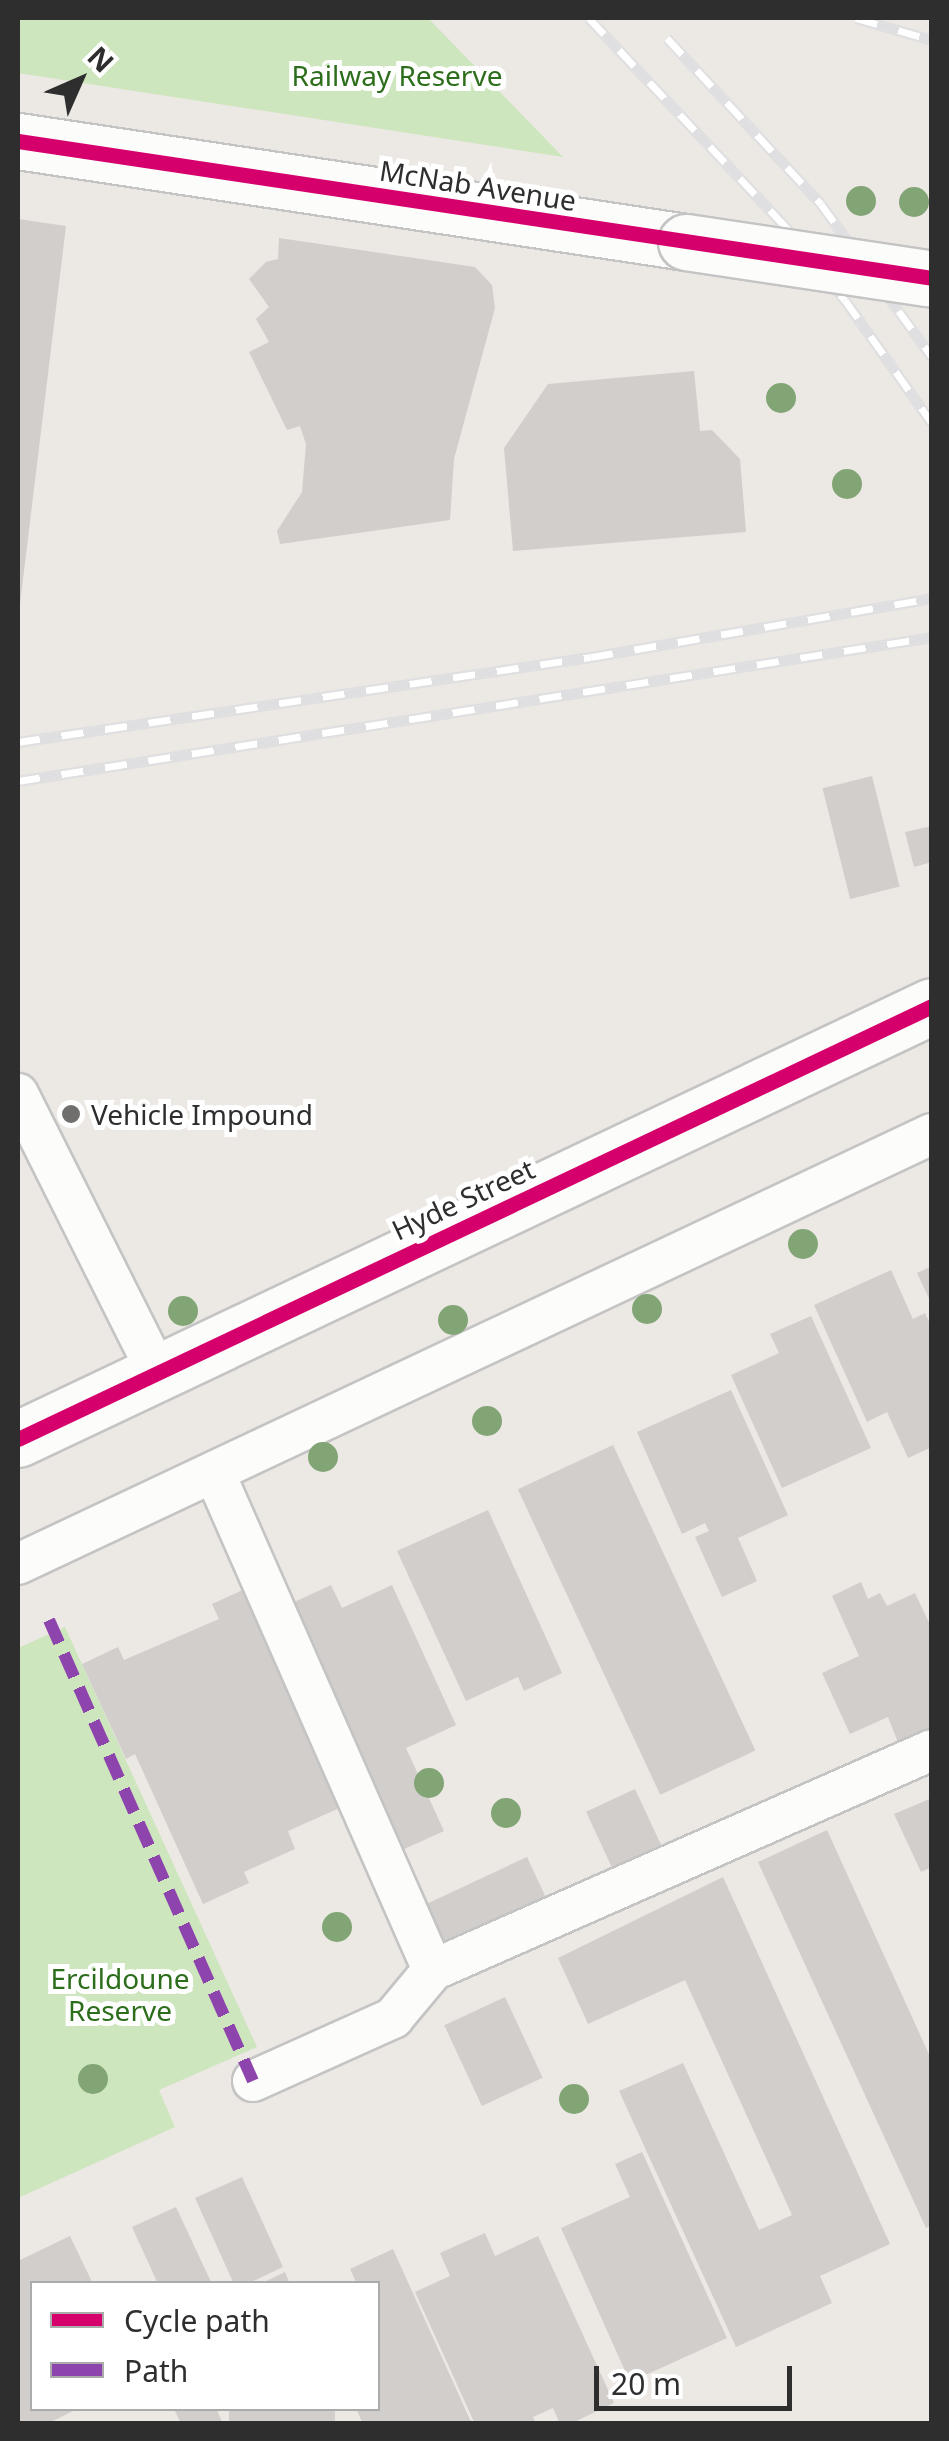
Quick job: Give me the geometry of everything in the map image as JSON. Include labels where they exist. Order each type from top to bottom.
[{"type":"street","name":"McNab Avenue","points":[[18,141],[930,278]]},
{"type":"street","name":"Hyde Street","points":[[18,1439],[932,1006]]},
{"type":"lane","points":[[18,1094],[158,1373]]},
{"type":"lane","points":[[18,1564],[932,1134]]},
{"type":"lane","points":[[214,1472],[433,1970]]},
{"type":"lane","points":[[254,2080],[393,2018],[433,1970],[932,1750]]},
{"type":"green space","name":"Railway Reserve","points":[[18,18],[428,18],[563,157],[18,73]]},
{"type":"green space","name":"Ercildoune Reserve","points":[[65,1627],[257,2047],[159,2090],[175,2127],[18,2198],[18,1648]]},
{"type":"building","points":[[18,219],[66,226],[20,604],[18,604]]},
{"type":"building","points":[[279,238],[475,267],[492,285],[495,308],[454,459],[450,520],[280,544],[277,531],[302,492],[306,444],[300,426],[287,430],[249,352],[269,342],[256,319],[269,307],[249,279],[266,262],[278,259]]},
{"type":"building","points":[[694,371],[700,431],[712,430],[740,459],[746,532],[513,551],[504,448],[548,384]]},
{"type":"building","points":[[872,776],[900,887],[850,899],[823,788]]},
{"type":"building","points":[[932,826],[932,862],[914,867],[905,832]]},
{"type":"building","points":[[932,1266],[932,1305],[917,1273]]},
{"type":"building","points":[[891,1270],[913,1319],[925,1313],[932,1328],[932,1447],[908,1458],[887,1412],[867,1422],[814,1305]]},
{"type":"building","points":[[811,1316],[871,1448],[782,1488],[731,1375],[779,1353],[770,1334]]},
{"type":"building","points":[[731,1390],[788,1515],[738,1538],[757,1581],[722,1597],[695,1537],[709,1531],[705,1523],[682,1534],[637,1432]]},
{"type":"building","points":[[613,1445],[755,1750],[660,1795],[518,1489]]},
{"type":"building","points":[[488,1510],[562,1673],[524,1691],[518,1677],[466,1701],[397,1551]]},
{"type":"building","points":[[861,1582],[868,1599],[880,1593],[887,1606],[915,1593],[932,1629],[932,1736],[901,1750],[888,1717],[850,1734],[822,1673],[859,1656],[832,1596]]},
{"type":"building","points":[[331,1585],[342,1608],[392,1585],[456,1725],[406,1748],[444,1831],[402,1850],[290,1604]]},
{"type":"building","points":[[245,1589],[344,1806],[288,1831],[295,1849],[244,1872],[249,1883],[203,1904],[135,1754],[126,1759],[82,1664],[118,1647],[124,1660],[219,1619],[212,1604]]},
{"type":"building","points":[[635,1789],[668,1861],[619,1883],[586,1812]]},
{"type":"building","points":[[932,1798],[932,1867],[921,1872],[894,1814]]},
{"type":"building","points":[[827,1830],[932,2061],[932,2225],[926,2228],[758,1862]]},
{"type":"building","points":[[527,1857],[553,1913],[453,1960],[426,1904]]},
{"type":"building","points":[[723,1877],[890,2244],[820,2276],[832,2303],[736,2347],[619,2091],[683,2063],[759,2230],[792,2215],[685,1980],[588,2024],[558,1958]]},
{"type":"building","points":[[505,1997],[543,2078],[482,2106],[444,2025]]},
{"type":"building","points":[[642,2152],[727,2338],[630,2382],[561,2228],[630,2197],[615,2164]]},
{"type":"building","points":[[242,2177],[283,2267],[253,2281],[233,2281],[195,2198]]},
{"type":"building","points":[[176,2207],[211,2281],[157,2281],[132,2227]]},
{"type":"building","points":[[485,2233],[495,2256],[538,2236],[614,2403],[570,2424],[560,2424],[553,2408],[533,2417],[536,2424],[475,2424],[415,2292],[450,2276],[440,2253]]},
{"type":"building","points":[[70,2236],[92,2281],[30,2281],[30,2411],[73,2411],[47,2424],[18,2424],[18,2261]]},
{"type":"building","points":[[393,2249],[472,2424],[363,2424],[357,2411],[380,2411],[380,2281],[356,2281],[350,2269]]},
{"type":"building","points":[[285,2272],[289,2281],[266,2281]]},
{"type":"building","points":[[175,2411],[217,2411],[223,2424],[181,2424]]},
{"type":"building","points":[[229,2411],[335,2411],[335,2424],[229,2424]]},
{"type":"railway","points":[[589,18],[785,226],[845,300],[932,423]]},
{"type":"railway","points":[[856,18],[932,40]]},
{"type":"railway","points":[[667,38],[821,204],[932,357]]},
{"type":"railway","points":[[18,742],[591,657],[932,598]]},
{"type":"railway","points":[[18,781],[932,637]]},
{"type":"marked path","points":[[49,1620],[253,2081]]},
{"type":"cycle path","points":[[18,141],[932,278]]},
{"type":"cycle path","points":[[18,1439],[932,1006]]},
{"type":"place","name":"Vehicle Impound","points":[[71,1114]]}]
